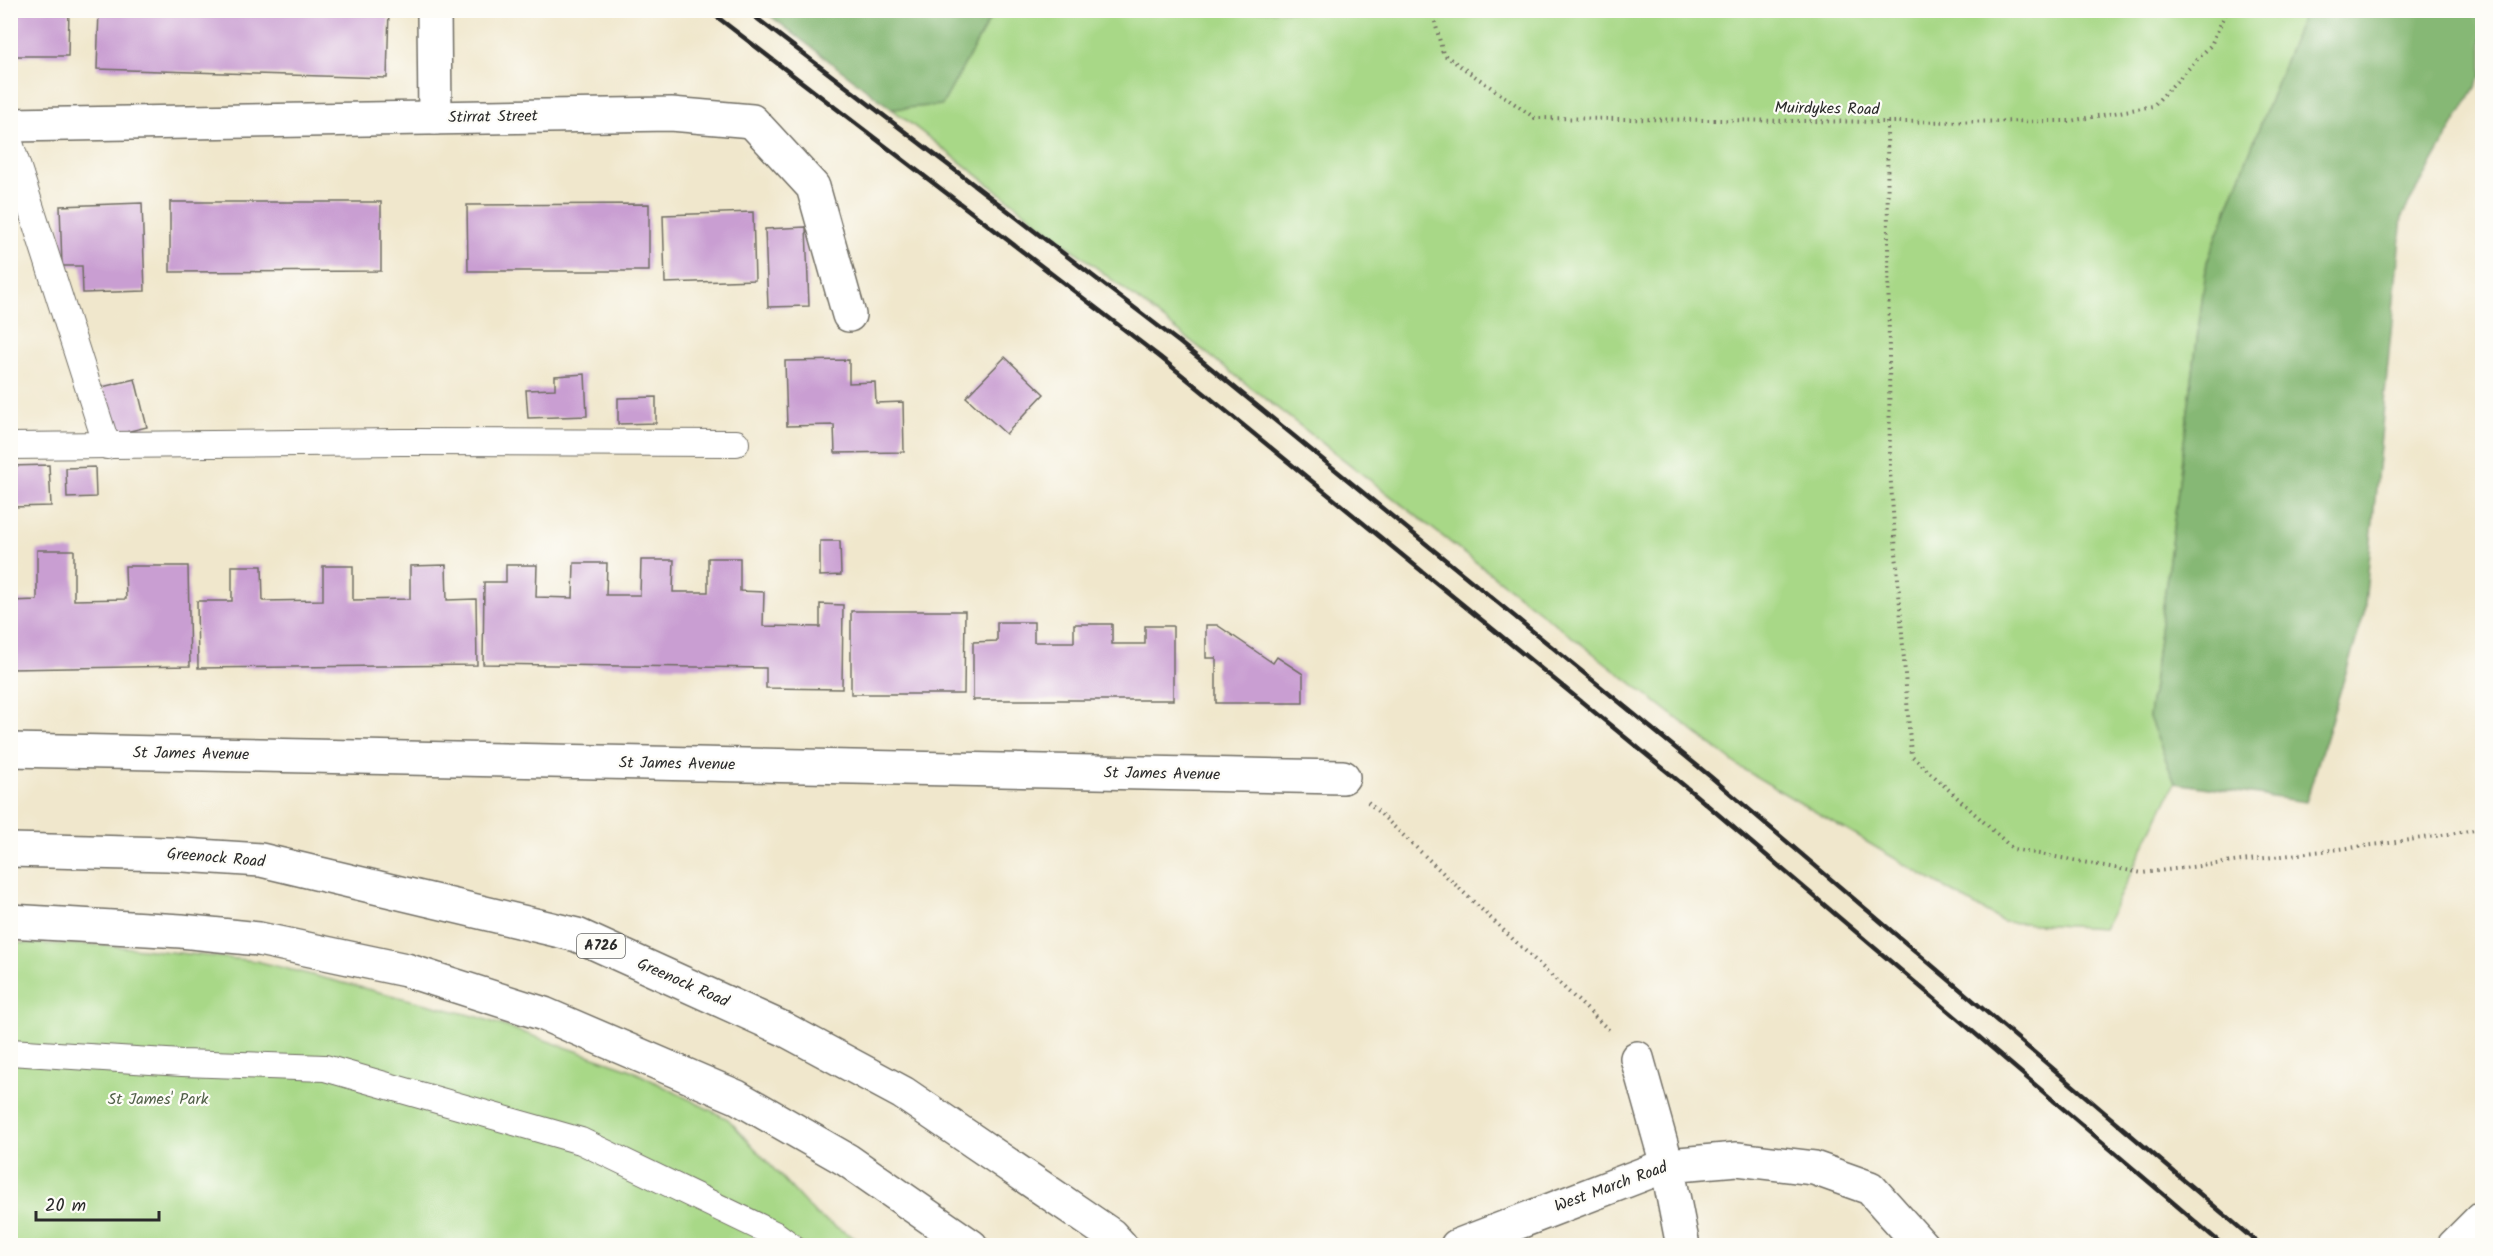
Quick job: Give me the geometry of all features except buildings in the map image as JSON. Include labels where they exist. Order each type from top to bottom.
[{"type":"street","points":[[434,10],[435,118]]},
{"type":"street","name":"Stirrat Street","points":[[10,125],[671,114],[752,121],[813,187],[849,315]]},
{"type":"street","name":"St James Avenue","points":[[10,750],[1342,777]]},
{"type":"street","name":"Greenock Road","points":[[10,850],[168,854],[261,860],[577,935],[784,1029],[903,1093],[1111,1235],[1121,1245]]},
{"type":"street","points":[[10,921],[181,931],[259,939],[406,970],[544,1014],[737,1097],[847,1160],[971,1245]]},
{"type":"street","points":[[1637,1058],[1667,1165],[1683,1245]]},
{"type":"street","name":"West March Road","points":[[1457,1245],[1667,1165],[1737,1159],[1815,1168],[1870,1188],[1922,1245]]},
{"type":"street","points":[[2454,1245],[2482,1218]]},
{"type":"lane","points":[[10,143],[107,446]]},
{"type":"lane","points":[[10,446],[402,442],[736,444]]},
{"type":"lane","points":[[10,1052],[182,1063],[325,1068],[581,1141],[776,1235],[791,1245]]},
{"type":"path","name":"Muirdykes Road","points":[[1432,10],[1443,54],[1535,118],[1887,122],[2070,121],[2153,106],[2211,45],[2227,10]]},
{"type":"path","points":[[1887,122],[1890,471],[1911,755],[2013,849],[2142,873],[2389,843],[2482,829]]},
{"type":"path","points":[[1342,777],[1637,1058]]},
{"type":"green space","points":[[2305,10],[2482,11],[2482,75],[2402,216],[2364,614],[2306,802],[2175,783],[2149,717],[2207,262]]},
{"type":"green space","points":[[764,11],[994,11],[942,105],[892,109]]},
{"type":"green space","points":[[994,11],[2305,11],[2207,262],[2149,717],[2175,783],[2104,928],[2003,922],[1741,768],[892,109],[942,105]]},
{"type":"green space","name":"St James' Park","points":[[11,943],[103,945],[256,961],[478,1017],[629,1069],[728,1119],[816,1215],[866,1245],[11,1246]]},
{"type":"railway","points":[[708,10],[1160,357],[1692,792],[2224,1246]]},
{"type":"railway","points":[[746,10],[1179,342],[1711,777],[2261,1246]]}]
